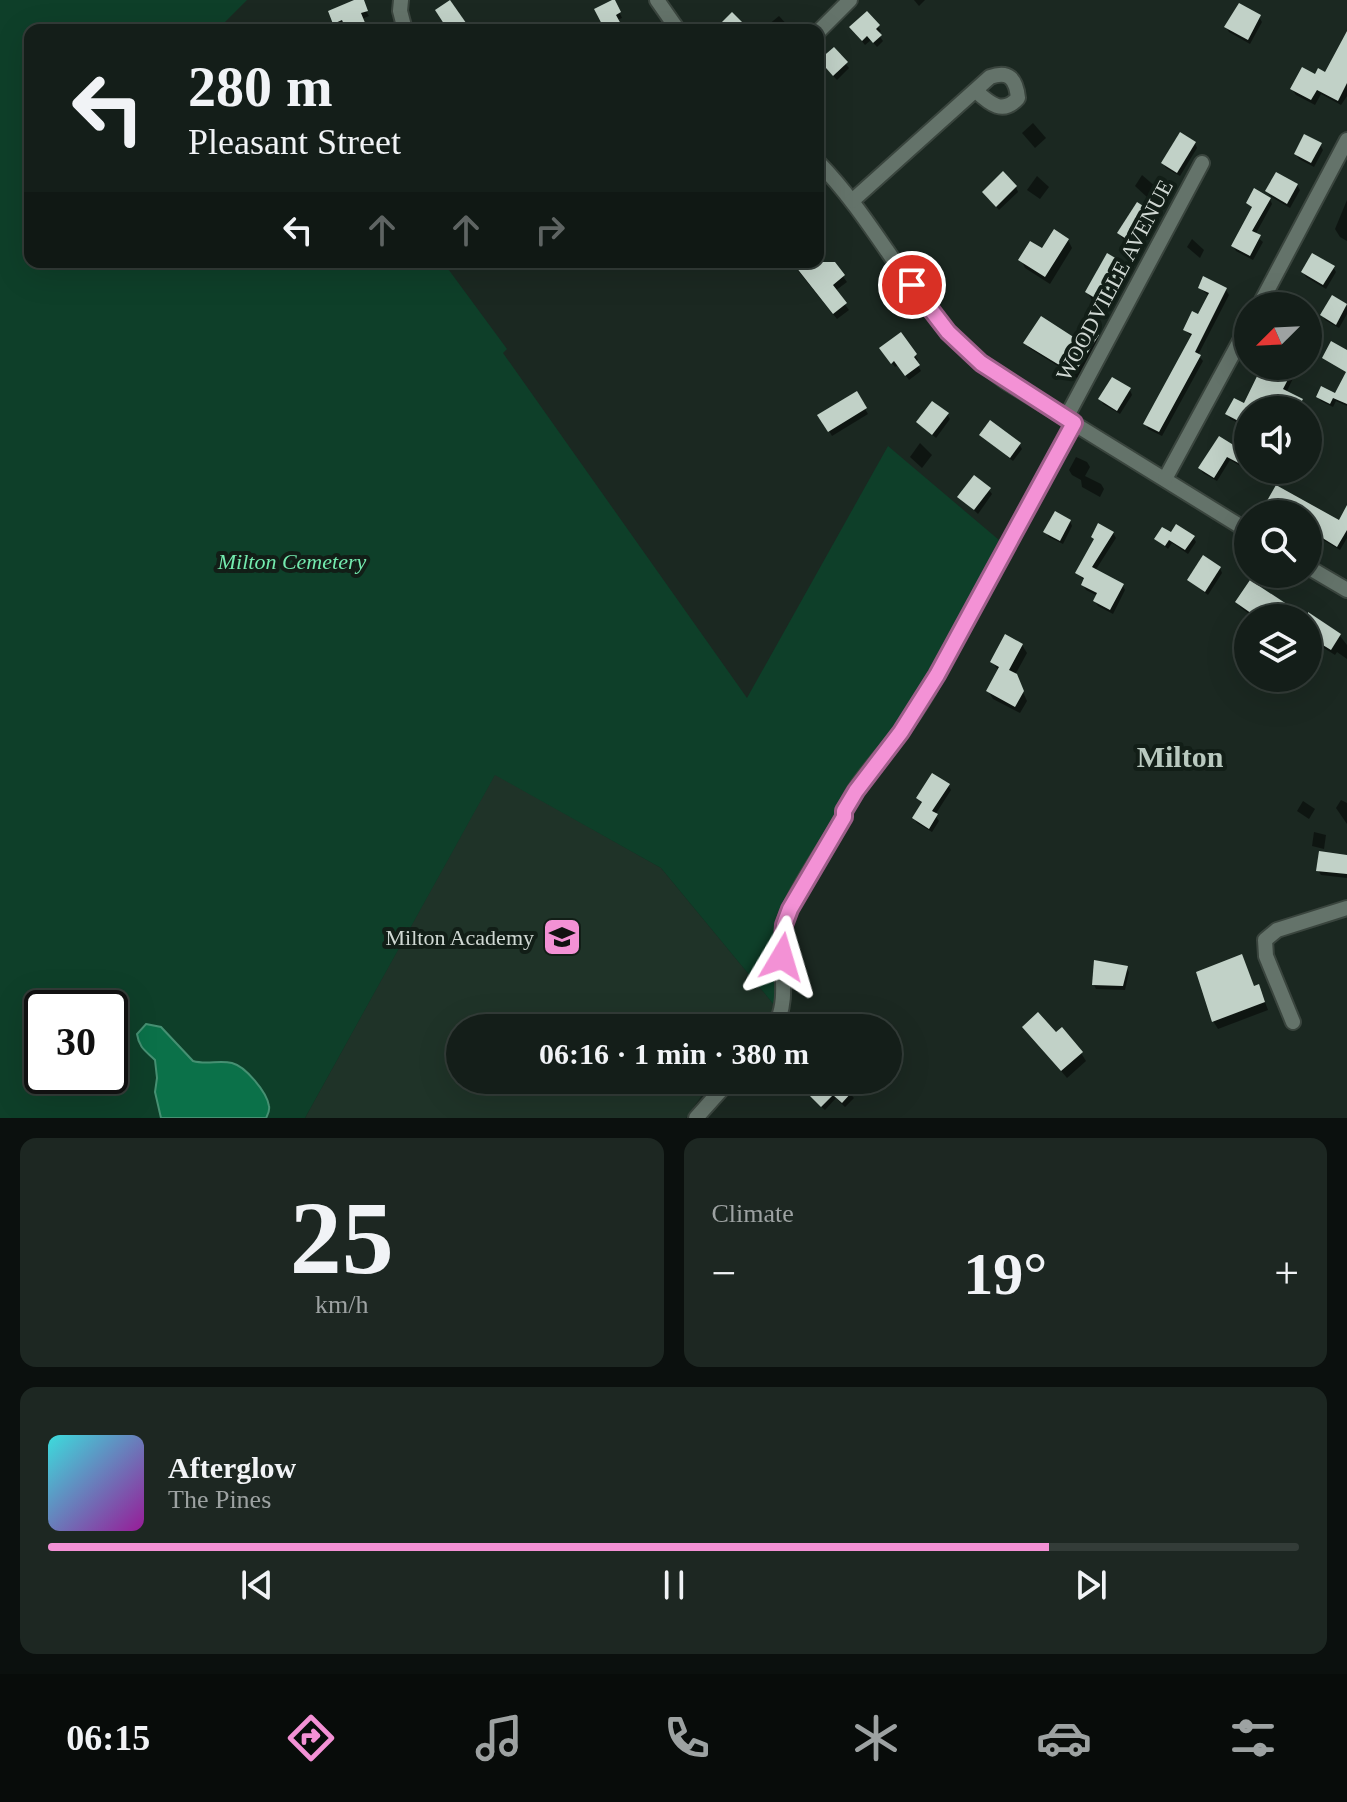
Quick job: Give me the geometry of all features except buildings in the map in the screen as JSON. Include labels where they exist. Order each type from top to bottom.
[{"type":"street","points":[[401,0],[403,24]]},
{"type":"street","points":[[657,0],[674,24]]},
{"type":"street","points":[[824,26],[850,0]]},
{"type":"street","points":[[852,201],[976,91]]},
{"type":"street","points":[[1266,292],[1346,142]]},
{"type":"street","name":"WOODVILLE AVENUE","points":[[779,1014],[782,1007],[782,935],[790,909],[856,791],[901,732],[937,675],[1202,163]]},
{"type":"street","points":[[824,169],[852,201],[938,321],[959,344],[1005,381],[1234,522]]},
{"type":"street","points":[[1165,479],[1234,352]]},
{"type":"street","points":[[1322,574],[1345,585]]},
{"type":"street","points":[[1293,1022],[1266,956],[1265,940],[1277,930],[1347,908]]},
{"type":"street","points":[[696,1118],[717,1094]]},
{"type":"shaded area","name":"Milton Academy","points":[[495,774],[661,868],[775,1006],[772,1014],[446,1014],[446,1094],[703,1094],[686,1118],[305,1118]]},
{"type":"shaded area","points":[[146,1024],[161,1027],[193,1061],[227,1062],[243,1069],[260,1087],[267,1100],[269,1109],[266,1118],[161,1118],[155,1092],[155,1060],[141,1046],[137,1034]]},
{"type":"green space","name":"Milton Cemetery","points":[[0,0],[247,0],[223,24],[24,24],[24,268],[447,268],[507,349],[503,353],[747,698],[888,446],[999,540],[931,672],[901,722],[851,787],[796,885],[775,1006],[661,868],[495,775],[305,1118],[0,1118]]},
{"type":"place","name":"Milton Academy","points":[[562,937]]},
{"type":"district","name":"Milton","points":[[1180,757]]},
{"type":"route","points":[[782,957],[784,925],[790,909],[856,791],[901,732],[937,675],[1074,423],[981,363],[938,321],[912,285]]}]
